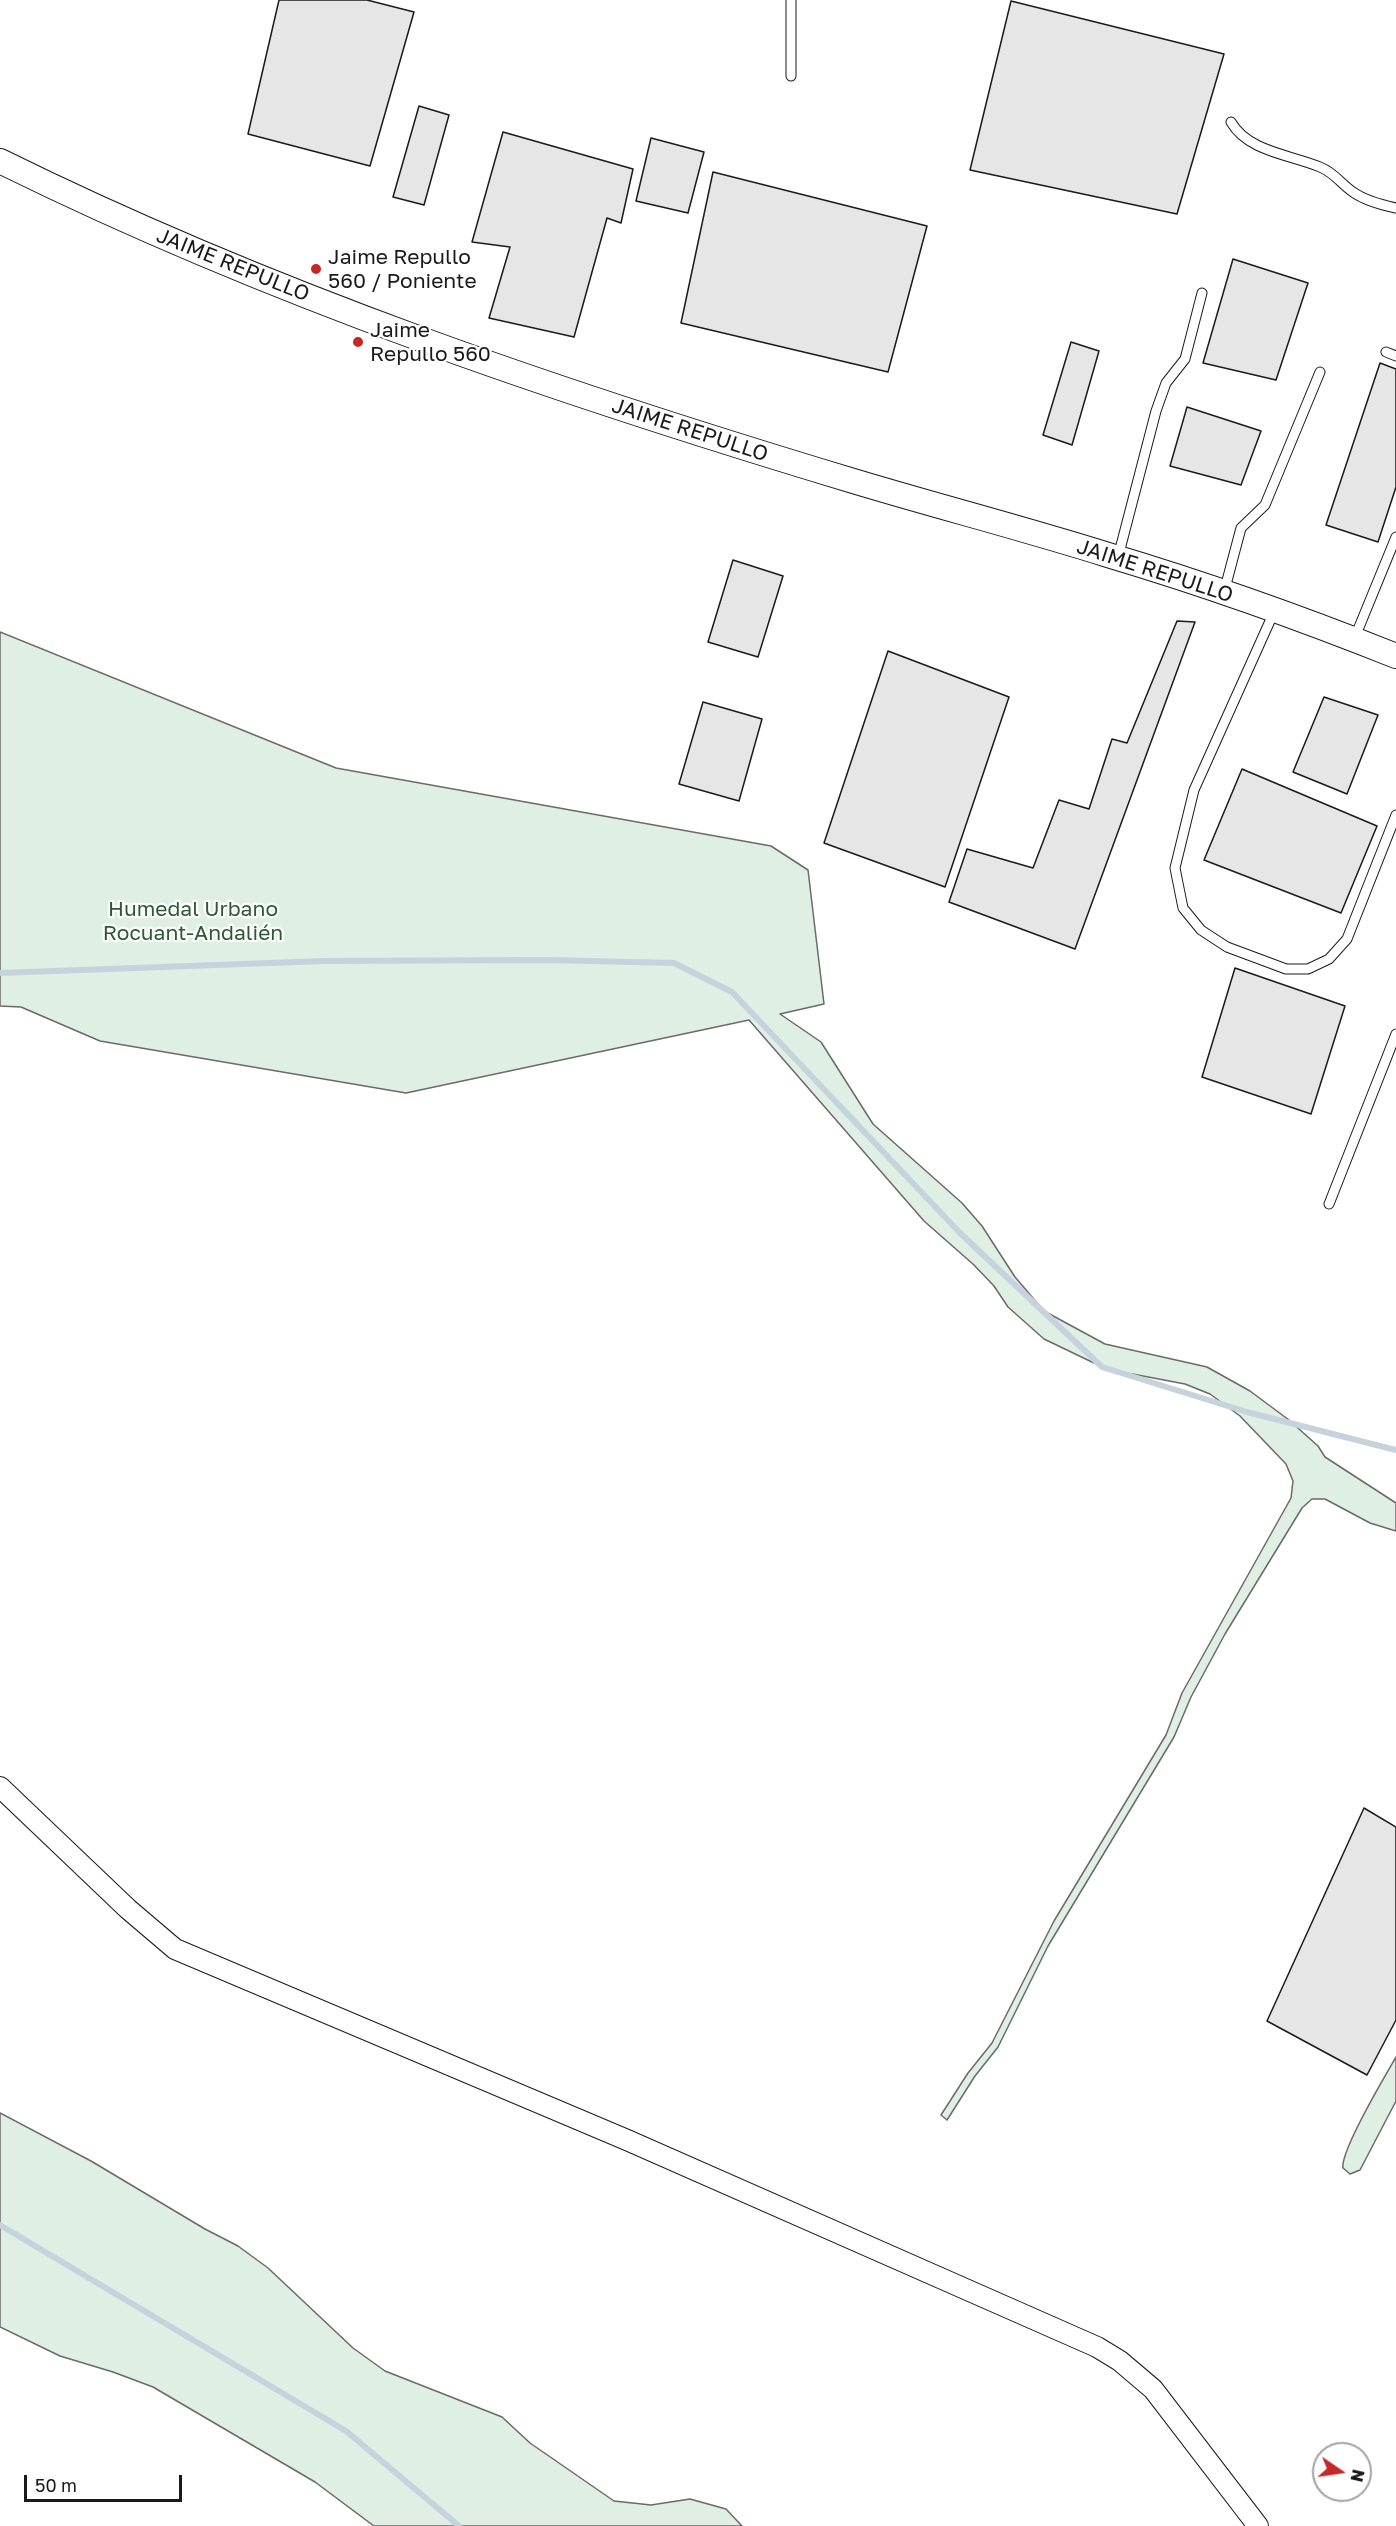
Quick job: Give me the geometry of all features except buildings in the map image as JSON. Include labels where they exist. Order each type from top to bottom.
[{"type":"street","name":"JAIME REPULLO","points":[[0,161],[112,215],[188,248],[490,363],[817,470],[1118,558],[1224,592],[1396,656]]},
{"type":"street","points":[[0,1787],[128,1909],[175,1949],[627,2140],[1096,2348],[1120,2361],[1153,2389],[1258,2526]]},
{"type":"lane","points":[[790,0],[791,76]]},
{"type":"lane","points":[[1231,122],[1236,130],[1258,146],[1321,167],[1338,177],[1352,192],[1396,208]]},
{"type":"lane","points":[[1118,558],[1156,411],[1166,383],[1185,358],[1202,292]]},
{"type":"lane","points":[[1386,352],[1396,356]]},
{"type":"lane","points":[[1224,592],[1241,528],[1265,505],[1320,372]]},
{"type":"lane","points":[[1354,640],[1396,537]]},
{"type":"lane","points":[[1275,610],[1194,790],[1175,868],[1183,908],[1201,930],[1227,947],[1286,969],[1308,969],[1329,959],[1347,939],[1396,815]]},
{"type":"lane","points":[[1329,1204],[1396,1034]]},
{"type":"green space","name":"Humedal Urbano Rocuant-Andalién","points":[[0,632],[336,768],[771,846],[808,870],[824,1004],[780,1014],[821,1042],[873,1124],[962,1203],[982,1226],[1015,1277],[1044,1311],[1105,1344],[1207,1367],[1250,1391],[1289,1420],[1318,1446],[1325,1457],[1396,1503],[1396,1531],[1370,1523],[1325,1499],[1312,1499],[1302,1508],[1225,1634],[1191,1697],[1174,1737],[1048,1946],[998,2047],[975,2076],[947,2120],[941,2115],[968,2073],[992,2043],[1054,1921],[1166,1735],[1182,1693],[1291,1498],[1293,1481],[1286,1464],[1240,1416],[1210,1394],[1185,1384],[1122,1372],[1094,1363],[1044,1339],[1008,1307],[994,1286],[974,1265],[924,1221],[749,1020],[406,1093],[100,1041],[21,1007],[0,1006]]},
{"type":"green space","points":[[1396,2057],[1396,2101],[1360,2170],[1350,2174],[1343,2168],[1348,2146]]},
{"type":"green space","points":[[0,2113],[91,2161],[205,2229],[238,2246],[268,2268],[353,2348],[385,2371],[502,2417],[530,2443],[614,2501],[651,2505],[690,2499],[726,2509],[742,2526],[374,2526],[315,2482],[153,2387],[60,2356],[0,2327]]},
{"type":"waterway","points":[[0,973],[324,961],[548,960],[674,963],[732,992],[960,1233],[1102,1367],[1247,1412],[1396,1450]]},
{"type":"waterway","points":[[0,2225],[346,2431],[459,2526]]},
{"type":"place","name":"Jaime Repullo 560 / Poniente","points":[[316,269]]},
{"type":"place","name":"Jaime Repullo 560","points":[[358,342]]}]
